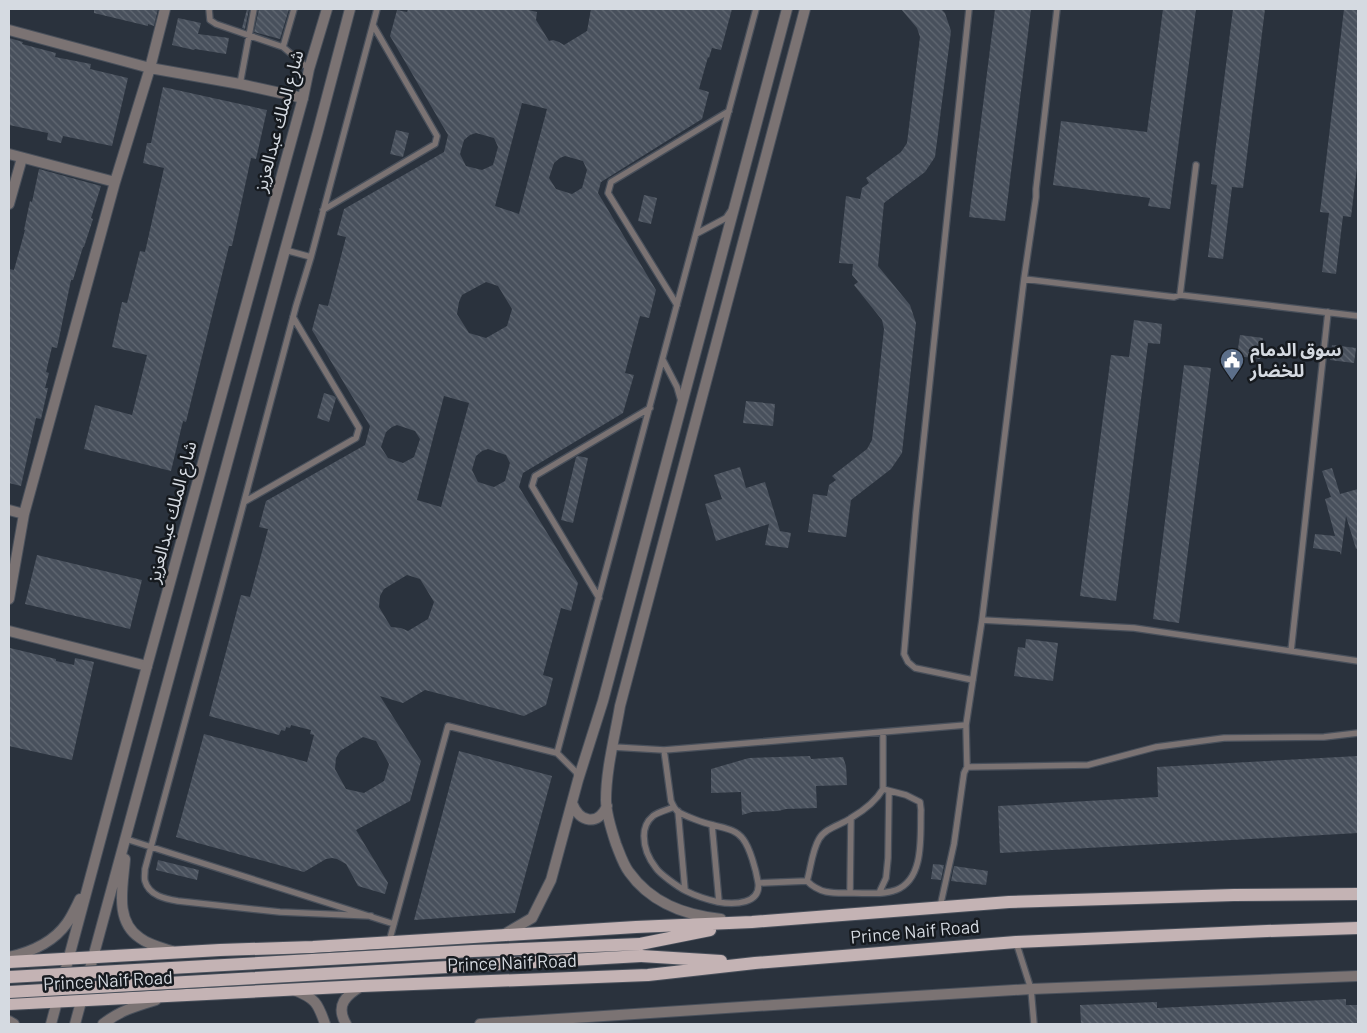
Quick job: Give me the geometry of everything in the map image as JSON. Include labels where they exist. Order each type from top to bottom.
[{"type":"main road","points":[[9,962],[752,922],[1009,902],[1234,895],[1358,894]]},
{"type":"main road","points":[[9,992],[641,950],[752,922]]},
{"type":"main road","name":"Prince Naif Road","points":[[9,1004],[226,992],[648,975],[755,963],[1016,942],[1358,928]]},
{"type":"main road","points":[[220,950],[202,954],[191,959],[189,966],[193,978],[226,992]]},
{"type":"main road","points":[[9,977],[473,951],[641,950],[755,963]]},
{"type":"street","points":[[9,600],[24,514],[115,182],[150,68],[165,9]]},
{"type":"street","name":"شارع الملك عبدالعزيز","points":[[51,1024],[303,98],[309,69],[327,9]]},
{"type":"street","points":[[75,1024],[350,9]]},
{"type":"street","points":[[502,935],[532,918],[551,880],[578,780],[603,701],[787,9]]},
{"type":"street","points":[[752,922],[707,917],[682,911],[657,900],[628,871],[612,834],[606,802],[620,706],[805,9]]},
{"type":"street","points":[[9,30],[150,68],[240,84],[303,98]]},
{"type":"street","points":[[9,154],[115,182]]},
{"type":"street","points":[[9,204],[22,158]]},
{"type":"street","points":[[9,510],[24,514]]},
{"type":"street","points":[[9,631],[147,666]]},
{"type":"street","points":[[572,803],[579,816],[588,820],[596,819],[604,814],[607,806]]},
{"type":"street","points":[[126,839],[123,916],[128,927],[142,940],[176,953]]},
{"type":"street","points":[[9,957],[38,947],[59,932],[67,923],[88,885]]},
{"type":"street","points":[[480,1024],[1031,989],[1358,976]]},
{"type":"street","points":[[346,1024],[342,1011],[343,1003],[346,996],[362,986]]},
{"type":"street","points":[[293,990],[309,996],[316,1003],[326,1024]]},
{"type":"street","points":[[103,1024],[122,1011],[173,996]]},
{"type":"street","points":[[9,1021],[14,1024]]},
{"type":"lane","points":[[209,9],[210,20],[216,24],[283,47],[309,69]]},
{"type":"lane","points":[[240,84],[254,9]]},
{"type":"lane","points":[[283,47],[294,9]]},
{"type":"lane","points":[[371,916],[280,912],[178,902],[162,898],[152,892],[145,882],[145,869],[377,9]]},
{"type":"lane","points":[[557,753],[756,9]]},
{"type":"lane","points":[[969,9],[916,512],[904,654],[908,662],[915,668],[973,680]]},
{"type":"lane","points":[[940,907],[954,844],[964,774],[967,767],[966,725],[982,620],[1024,279],[1036,197],[1056,9]]},
{"type":"lane","points":[[322,210],[435,144],[437,136],[372,26]]},
{"type":"lane","points":[[677,304],[608,193],[611,182],[729,111]]},
{"type":"lane","points":[[1180,295],[1196,165]]},
{"type":"lane","points":[[696,234],[726,218],[735,204]]},
{"type":"lane","points":[[285,250],[311,257]]},
{"type":"lane","points":[[1024,279],[1174,298],[1180,295],[1358,316]]},
{"type":"lane","points":[[1291,651],[1328,312]]},
{"type":"lane","points":[[244,502],[356,438],[358,433],[359,428],[293,317]]},
{"type":"lane","points":[[663,360],[672,375],[682,404]]},
{"type":"lane","points":[[659,374],[672,375]]},
{"type":"lane","points":[[599,598],[532,486],[534,476],[650,408]]},
{"type":"lane","points":[[982,620],[1134,628],[1358,661]]},
{"type":"lane","points":[[613,747],[664,750],[966,725]]},
{"type":"lane","points":[[389,942],[448,726],[557,753],[576,772],[578,780]]},
{"type":"lane","points":[[879,893],[886,878],[888,858],[883,732]]},
{"type":"lane","points":[[967,767],[1088,765],[1156,747],[1214,740],[1358,734]]},
{"type":"lane","points":[[664,750],[671,801],[676,809],[685,890]]},
{"type":"lane","points":[[808,881],[815,847],[824,832],[851,818],[886,790]]},
{"type":"lane","points":[[759,883],[808,881],[815,888],[826,892],[850,893],[879,893],[896,890],[906,884],[914,874],[919,862],[920,802],[906,795],[886,790]]},
{"type":"lane","points":[[676,809],[712,825],[730,829],[743,838],[749,849],[759,883],[758,892],[751,899],[744,902],[718,902],[685,890],[657,870],[647,855],[644,831],[647,823],[653,816],[676,809]]},
{"type":"lane","points":[[850,893],[851,818]]},
{"type":"lane","points":[[712,825],[718,902]]},
{"type":"lane","points":[[126,839],[394,924]]},
{"type":"lane","points":[[1016,942],[1031,989],[1034,1024]]},
{"type":"building","points":[[94,9],[158,9],[154,26],[148,24],[148,26],[94,13]]},
{"type":"building","points":[[247,9],[249,9],[245,29],[242,28]]},
{"type":"building","points":[[259,9],[289,9],[280,39],[254,32]]},
{"type":"building","points":[[408,9],[524,9],[537,12],[536,20],[549,41],[553,40],[564,45],[587,31],[591,9],[732,9],[721,50],[712,48],[699,89],[709,92],[702,119],[601,182],[598,193],[656,290],[649,318],[640,316],[625,373],[634,375],[623,413],[523,473],[519,487],[578,583],[571,611],[561,608],[543,675],[553,678],[546,705],[524,716],[425,690],[403,703],[380,696],[421,761],[410,801],[356,830],[388,883],[385,894],[358,886],[346,864],[337,859],[326,859],[304,872],[176,837],[204,734],[307,762],[314,735],[310,734],[311,730],[291,725],[290,728],[286,727],[285,731],[281,730],[279,735],[209,716],[241,595],[250,597],[268,529],[259,527],[266,501],[365,445],[370,426],[312,330],[319,304],[328,306],[346,237],[337,235],[344,209],[444,152],[448,135],[390,36],[397,10],[407,12]],"holes":[[[522,103],[547,109],[519,214],[495,206]],[[476,133],[494,138],[498,147],[493,165],[482,170],[466,166],[460,154],[464,140]],[[565,156],[583,161],[587,170],[582,188],[572,194],[556,189],[549,178],[554,163]],[[486,282],[498,286],[512,309],[507,326],[486,338],[469,333],[457,314],[462,295]],[[444,396],[469,403],[441,507],[417,500]],[[397,425],[415,431],[420,439],[414,457],[403,463],[388,458],[381,447],[386,432]],[[488,449],[506,455],[510,463],[505,481],[494,487],[478,482],[472,470],[476,456]],[[407,575],[420,579],[434,602],[428,619],[408,631],[391,627],[379,607],[380,596],[384,589]],[[363,737],[376,741],[389,764],[384,781],[364,793],[346,789],[335,769],[336,758],[340,751]]]},
{"type":"building","points":[[901,9],[941,9],[945,13],[951,31],[935,157],[925,172],[884,203],[878,266],[910,305],[916,323],[902,453],[891,469],[851,500],[846,537],[808,532],[813,494],[827,496],[829,485],[836,480],[832,476],[867,449],[872,440],[884,329],[882,320],[854,285],[858,282],[852,275],[853,264],[839,263],[846,196],[860,199],[862,188],[869,183],[866,178],[901,152],[907,143],[920,37],[917,28]]},
{"type":"building","points":[[995,9],[1031,9],[1005,221],[969,217]]},
{"type":"building","points":[[1163,9],[1196,9],[1170,209],[1148,206],[1150,198],[1053,185],[1061,121],[1147,132]]},
{"type":"building","points":[[1233,9],[1265,9],[1243,188],[1232,187],[1223,259],[1208,257],[1217,185],[1211,184]]},
{"type":"building","points":[[1344,9],[1358,9],[1358,159],[1351,217],[1343,216],[1336,274],[1322,272],[1329,213],[1320,212]]},
{"type":"building","points":[[178,18],[201,23],[198,34],[229,38],[226,54],[172,45]]},
{"type":"building","points":[[9,38],[23,42],[22,44],[56,53],[55,57],[91,64],[90,69],[128,78],[112,146],[63,136],[61,143],[47,140],[48,133],[9,125]]},
{"type":"building","points":[[163,87],[267,110],[256,159],[251,158],[232,246],[229,246],[186,422],[183,421],[171,471],[84,449],[95,405],[132,415],[147,355],[112,347],[122,302],[127,303],[140,251],[145,252],[164,168],[143,163],[147,143],[151,143]]},
{"type":"building","points":[[396,130],[409,133],[403,157],[390,154]]},
{"type":"building","points":[[39,169],[101,186],[91,218],[93,219],[73,280],[71,280],[57,348],[52,347],[46,372],[49,373],[45,388],[48,388],[41,419],[36,418],[21,486],[9,483],[9,269],[14,270]]},
{"type":"building","points":[[644,195],[657,198],[651,224],[638,221]]},
{"type":"building","points":[[1134,320],[1162,324],[1160,344],[1148,343],[1116,601],[1080,596],[1111,355],[1129,357]]},
{"type":"building","points":[[1240,335],[1263,338],[1260,359],[1237,356]]},
{"type":"building","points":[[1332,345],[1356,348],[1354,363],[1330,360]]},
{"type":"building","points":[[1184,365],[1211,368],[1179,623],[1153,619]]},
{"type":"building","points":[[324,393],[336,398],[329,422],[317,418]]},
{"type":"building","points":[[746,401],[775,404],[773,426],[743,423]]},
{"type":"building","points":[[576,457],[588,458],[573,523],[561,520]]},
{"type":"building","points":[[740,467],[746,488],[765,482],[780,531],[791,533],[788,548],[765,545],[769,524],[716,541],[705,504],[722,499],[714,475]]},
{"type":"building","points":[[1332,468],[1340,494],[1358,489],[1358,548],[1356,549],[1346,516],[1341,555],[1340,552],[1313,548],[1315,534],[1335,536],[1325,499],[1331,497],[1322,471]]},
{"type":"building","points":[[37,555],[142,580],[130,629],[25,604]]},
{"type":"building","points":[[1026,639],[1058,643],[1053,681],[1014,676],[1018,647],[1025,648]]},
{"type":"building","points":[[10,648],[74,665],[75,658],[94,662],[72,760],[9,746]]},
{"type":"building","points":[[459,751],[552,776],[515,913],[414,920]]},
{"type":"building","points":[[810,756],[811,759],[843,757],[846,766],[847,785],[816,786],[817,808],[752,812],[742,815],[741,792],[711,793],[711,769],[749,758]]},
{"type":"building","points":[[1358,756],[1358,833],[1000,853],[998,806],[1158,797],[1157,767]]},
{"type":"building","points":[[158,860],[199,870],[197,880],[156,870]]},
{"type":"building","points":[[933,864],[944,865],[941,880],[931,879]]},
{"type":"building","points":[[954,866],[988,871],[986,885],[951,881]]},
{"type":"building","points":[[1346,999],[1346,1005],[1358,1005],[1358,1024],[1081,1024],[1080,1005],[1157,1002],[1157,1008]]},
{"type":"place","name":"سوق الدمام للخضار","points":[[1232,381]]}]
